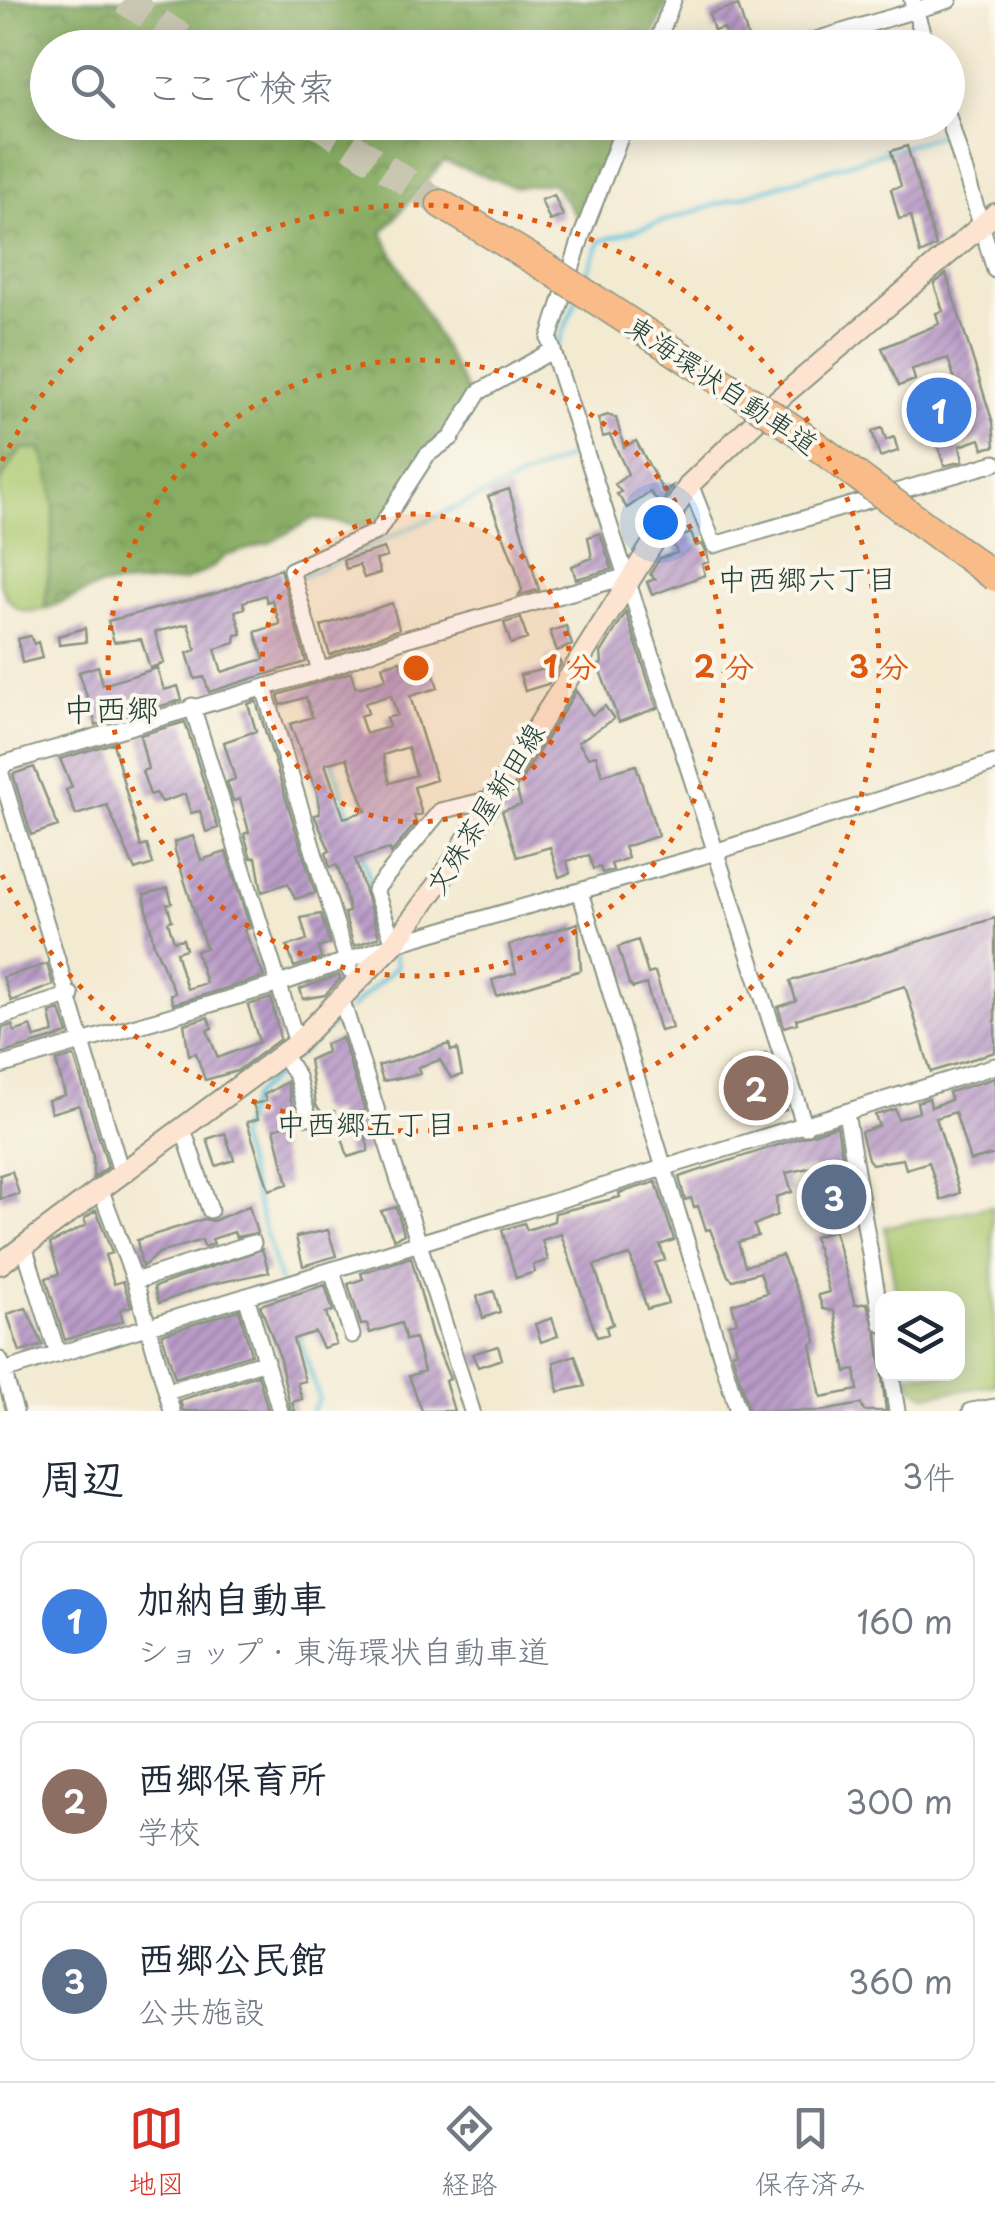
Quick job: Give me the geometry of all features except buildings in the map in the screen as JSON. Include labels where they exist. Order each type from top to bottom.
[{"type":"highway","name":"東海環状自動車道","points":[[441,204],[547,268],[792,428],[995,577]]},
{"type":"main road","name":"文殊茶屋新田線","points":[[0,1264],[290,1049],[349,994],[394,944],[448,870],[628,576],[690,484],[780,397],[989,218]]},
{"type":"street","points":[[662,30],[673,0]]},
{"type":"street","points":[[841,30],[914,5],[949,0]]},
{"type":"street","points":[[914,5],[922,30]]},
{"type":"street","points":[[619,140],[549,339],[628,576],[712,852],[805,1127]]},
{"type":"street","points":[[958,140],[989,218],[995,270]]},
{"type":"street","points":[[320,671],[292,570],[378,531],[427,455],[451,438],[478,392],[553,350]]},
{"type":"street","points":[[690,484],[714,545],[995,463]]},
{"type":"street","points":[[122,1174],[85,1041],[0,771],[6,762],[320,671],[402,640],[628,576]]},
{"type":"street","points":[[264,688],[346,961],[349,994],[421,1246],[472,1411]]},
{"type":"street","points":[[192,706],[278,984],[308,1116]]},
{"type":"street","points":[[0,1066],[278,984],[394,944],[712,852],[995,762]]},
{"type":"street","points":[[394,944],[375,890],[440,812],[492,798]]},
{"type":"street","points":[[0,835],[18,830]]},
{"type":"street","points":[[580,892],[738,1411]]},
{"type":"street","points":[[0,1018],[71,995]]},
{"type":"street","points":[[15,1411],[1,1368],[58,1356],[146,1325],[421,1246],[664,1166],[805,1127],[995,1066]]},
{"type":"street","points":[[846,1113],[876,1291]]},
{"type":"street","points":[[183,1129],[210,1210]]},
{"type":"street","points":[[101,1191],[135,1281],[172,1411]]},
{"type":"street","points":[[135,1281],[253,1243]]},
{"type":"street","points":[[24,1246],[58,1356]]},
{"type":"street","points":[[332,1271],[352,1336]]},
{"type":"street","points":[[246,1296],[280,1411]]},
{"type":"street","points":[[166,1392],[266,1362]]},
{"type":"street","points":[[892,1381],[897,1411]]},
{"type":"street","points":[[971,1411],[995,1407]]},
{"type":"green space","points":[[0,0],[668,0],[656,30],[30,30],[30,140],[612,140],[580,221],[552,183],[516,187],[444,161],[382,233],[469,395],[381,519],[358,526],[314,518],[271,542],[225,556],[210,569],[184,581],[100,586],[45,609],[53,507],[48,467],[40,449],[21,449],[0,482]]},
{"type":"green space","points":[[21,449],[40,449],[48,467],[53,507],[45,609],[29,611],[12,604],[0,584],[0,482]]},
{"type":"green space","points":[[992,1206],[995,1385],[926,1395],[911,1386],[910,1381],[965,1381],[965,1291],[896,1291],[885,1227]]},
{"type":"waterway","points":[[585,278],[600,241],[923,140]]},
{"type":"waterway","points":[[557,347],[576,301]]},
{"type":"waterway","points":[[299,578],[582,451]]},
{"type":"waterway","points":[[332,759],[350,817]]},
{"type":"waterway","points":[[362,854],[371,884]]},
{"type":"waterway","points":[[350,1009],[397,966],[394,955]]},
{"type":"waterway","points":[[294,1059],[343,1015]]},
{"type":"waterway","points":[[280,1282],[238,1137],[253,1096],[287,1065]]},
{"type":"waterway","points":[[298,1333],[319,1398],[312,1411]]},
{"type":"tunnel","points":[[124,0],[170,30]]},
{"type":"tunnel","points":[[343,140],[441,204]]},
{"type":"place","name":"加納自動車","points":[[939,410]]},
{"type":"place","name":"西郷保育所","points":[[756,1088]]},
{"type":"place","name":"西郷公民館","points":[[834,1197]]},
{"type":"district","name":"中西郷六丁目","points":[[807,577]]},
{"type":"district","name":"中西郷","points":[[111,708]]},
{"type":"district","name":"中西郷五丁目","points":[[366,1122]]}]
